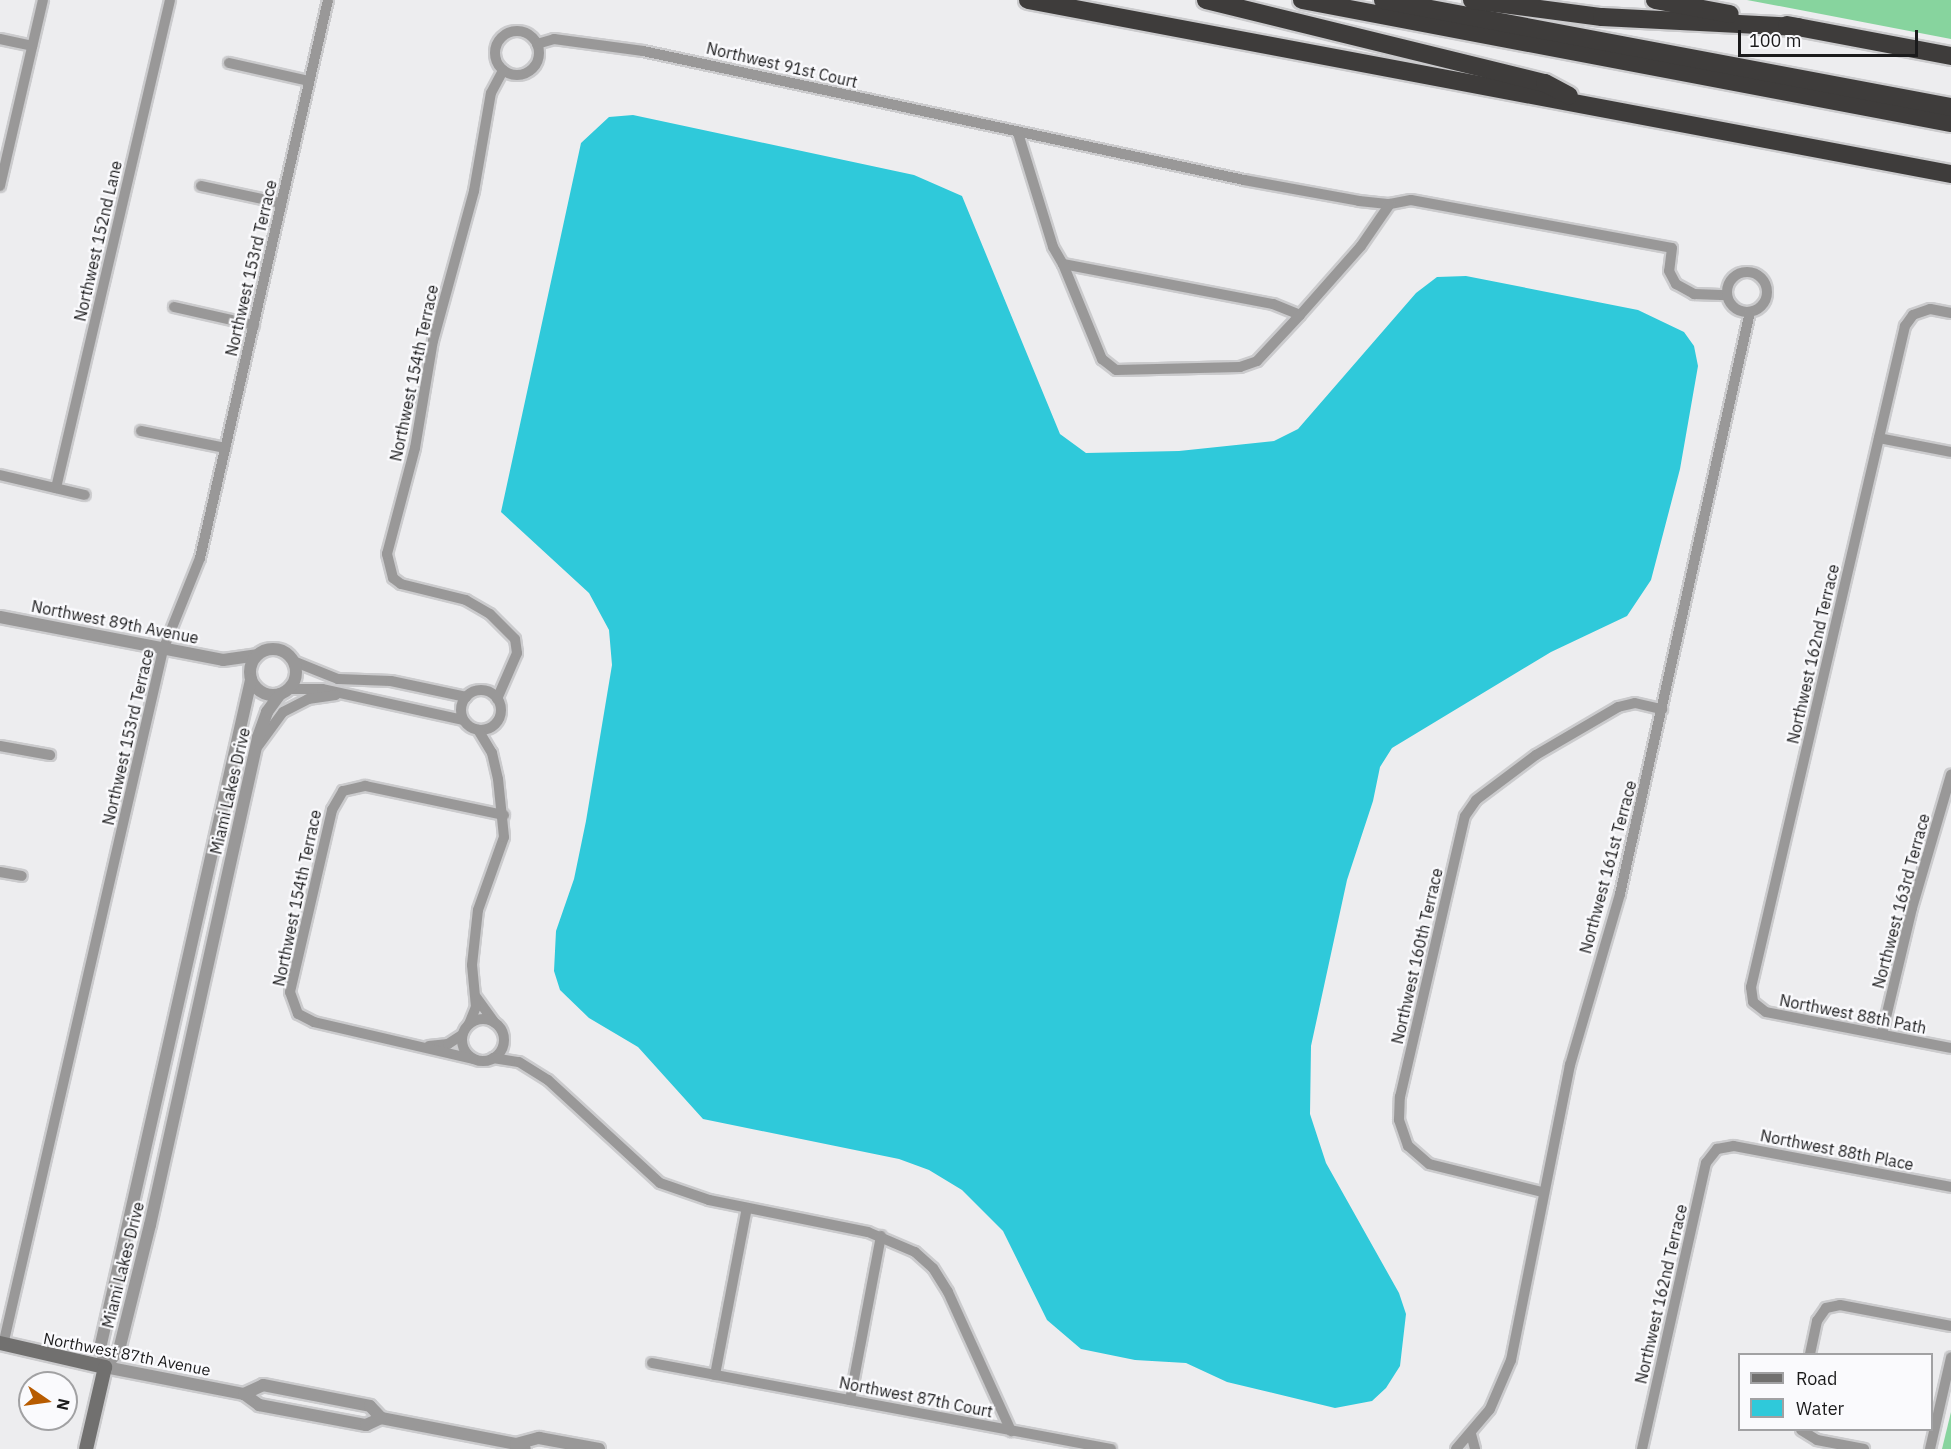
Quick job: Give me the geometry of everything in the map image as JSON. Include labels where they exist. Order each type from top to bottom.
[{"type":"highway","points":[[1028,0],[1951,174]]},
{"type":"highway","points":[[1206,0],[1545,83],[1583,104]]},
{"type":"highway","points":[[1302,0],[1951,123]]},
{"type":"highway","points":[[1383,0],[1951,107]]},
{"type":"highway","points":[[1472,0],[1602,17],[1798,27]]},
{"type":"highway","points":[[1655,0],[1951,56]]},
{"type":"main road","name":"Northwest 87th Avenue","points":[[1,1344],[105,1367]]},
{"type":"main road","points":[[86,1449],[105,1367]]},
{"type":"street","points":[[0,184],[43,0]]},
{"type":"street","name":"Northwest 152nd Lane","points":[[56,488],[170,0]]},
{"type":"street","name":"Northwest 153rd Terrace","points":[[1,1344],[163,650],[200,558],[328,0]]},
{"type":"street","points":[[521,31],[537,44],[539,58],[531,71],[517,75],[503,70],[495,51],[507,34],[521,31]]},
{"type":"street","points":[[0,39],[32,46]]},
{"type":"street","name":"Northwest 91st Court","points":[[537,44],[554,39],[698,61],[1018,133],[1256,182],[1390,204],[1412,200],[1672,248],[1669,271],[1676,284],[1694,294],[1727,295]]},
{"type":"street","points":[[229,63],[309,81]]},
{"type":"street","name":"Northwest 154th Terrace","points":[[503,70],[491,93],[474,191],[433,341],[415,448],[388,544],[393,578],[416,590],[466,600],[490,614],[517,646],[505,676]]},
{"type":"street","points":[[1018,133],[1053,247],[1063,264],[1102,360],[1116,370],[1240,367],[1257,361],[1361,246],[1390,204]]},
{"type":"street","points":[[201,186],[281,203]]},
{"type":"street","points":[[1063,264],[1273,304],[1300,315]]},
{"type":"street","points":[[1747,271],[1760,275],[1767,287],[1766,300],[1750,312],[1733,306],[1727,295],[1734,276],[1747,271]]},
{"type":"street","points":[[174,308],[254,325]]},
{"type":"street","name":"Northwest 162nd Terrace","points":[[1753,1002],[1751,987],[1905,326],[1912,315],[1930,309],[1951,314]]},
{"type":"street","name":"Northwest 161st Terrace","points":[[1456,1449],[1471,1434],[1497,1397],[1508,1370],[1542,1192],[1578,1031],[1617,904],[1750,312]]},
{"type":"street","points":[[141,431],[225,448]]},
{"type":"street","points":[[1879,438],[1951,452]]},
{"type":"street","points":[[0,475],[86,495]]},
{"type":"street","name":"Northwest 89th Avenue","points":[[0,617],[223,660],[257,655]]},
{"type":"street","points":[[492,753],[478,730],[463,720],[336,694],[322,689],[259,691],[250,677],[257,655],[276,649],[293,661],[338,679],[391,681],[466,697],[505,676]]},
{"type":"street","name":"Northwest 89th Avenue","points":[[223,660],[250,677]]},
{"type":"street","points":[[284,692],[295,679],[293,661]]},
{"type":"street","points":[[426,1047],[447,1044],[462,1035],[470,1024],[476,997],[472,965],[478,910],[499,860],[504,815],[492,753],[493,726],[500,714],[497,699],[505,676]]},
{"type":"street","name":"Miami Lakes Drive","points":[[105,1367],[101,1344],[250,677]]},
{"type":"street","points":[[482,690],[497,699]]},
{"type":"street","name":"Miami Lakes Drive","points":[[105,1367],[121,1343],[264,718],[284,692]]},
{"type":"street","points":[[257,747],[284,712],[308,699],[336,694]]},
{"type":"street","points":[[463,720],[461,706],[466,697]]},
{"type":"street","name":"Northwest 160th Terrace","points":[[1542,1192],[1429,1164],[1404,1140],[1398,1110],[1468,808],[1536,755],[1618,707],[1635,703],[1662,709]]},
{"type":"street","points":[[478,730],[493,726]]},
{"type":"street","points":[[0,746],[50,755]]},
{"type":"street","name":"Northwest 163rd Terrace","points":[[1882,1034],[1912,908],[1951,775]]},
{"type":"street","name":"Northwest 154th Terrace","points":[[426,1047],[314,1022],[298,1014],[290,992],[332,810],[343,791],[365,786],[504,815]]},
{"type":"street","points":[[0,872],[22,876]]},
{"type":"street","points":[[476,997],[519,1062],[555,1086],[660,1183],[747,1208],[881,1236],[906,1247],[925,1260],[942,1279],[1011,1431]]},
{"type":"street","name":"Northwest 88th Path","points":[[1753,1002],[1766,1012],[1951,1048]]},
{"type":"street","points":[[470,1024],[482,1019],[495,1023]]},
{"type":"street","points":[[462,1035],[464,1049],[473,1059]]},
{"type":"street","points":[[493,1058],[504,1040]]},
{"type":"street","points":[[426,1047],[473,1059],[493,1058],[519,1062]]},
{"type":"street","name":"Northwest 88th Place","points":[[1717,1149],[1734,1146],[1951,1187]]},
{"type":"street","name":"Northwest 162nd Terrace","points":[[1642,1449],[1706,1163],[1717,1149]]},
{"type":"street","points":[[716,1375],[747,1208]]},
{"type":"street","points":[[850,1400],[881,1236]]},
{"type":"street","points":[[1810,1353],[1817,1322],[1826,1308],[1840,1305],[1951,1326]]},
{"type":"street","points":[[1930,1449],[1951,1357]]},
{"type":"street","name":"Northwest 87th Court","points":[[652,1363],[1111,1449]]},
{"type":"street","name":"Northwest 87th Avenue","points":[[105,1367],[244,1394],[259,1405],[366,1425],[381,1418]]},
{"type":"street","name":"Northwest 87th Avenue","points":[[244,1394],[262,1385],[370,1407],[381,1418],[520,1446],[539,1438],[599,1449]]},
{"type":"street","points":[[1802,1431],[1816,1440],[1864,1449]]},
{"type":"street","points":[[1471,1434],[1475,1449]]},
{"type":"green space","points":[[1747,0],[1951,0],[1951,39],[1821,14]]},
{"type":"green space","points":[[1951,1412],[1951,1449],[1942,1449]]},
{"type":"water","points":[[633,115],[914,175],[962,196],[1060,434],[1086,453],[1179,451],[1274,441],[1298,429],[1416,293],[1437,277],[1466,276],[1638,310],[1684,332],[1694,346],[1698,366],[1680,469],[1651,580],[1627,616],[1551,652],[1392,748],[1380,767],[1373,801],[1347,880],[1311,1046],[1310,1114],[1326,1163],[1399,1293],[1406,1314],[1400,1366],[1386,1388],[1372,1401],[1335,1408],[1227,1382],[1186,1363],[1135,1360],[1081,1349],[1047,1320],[1003,1231],[962,1190],[929,1170],[899,1159],[703,1119],[638,1047],[589,1018],[560,990],[554,971],[556,931],[574,879],[586,821],[612,665],[609,630],[589,593],[501,512],[581,143],[609,117]]}]
